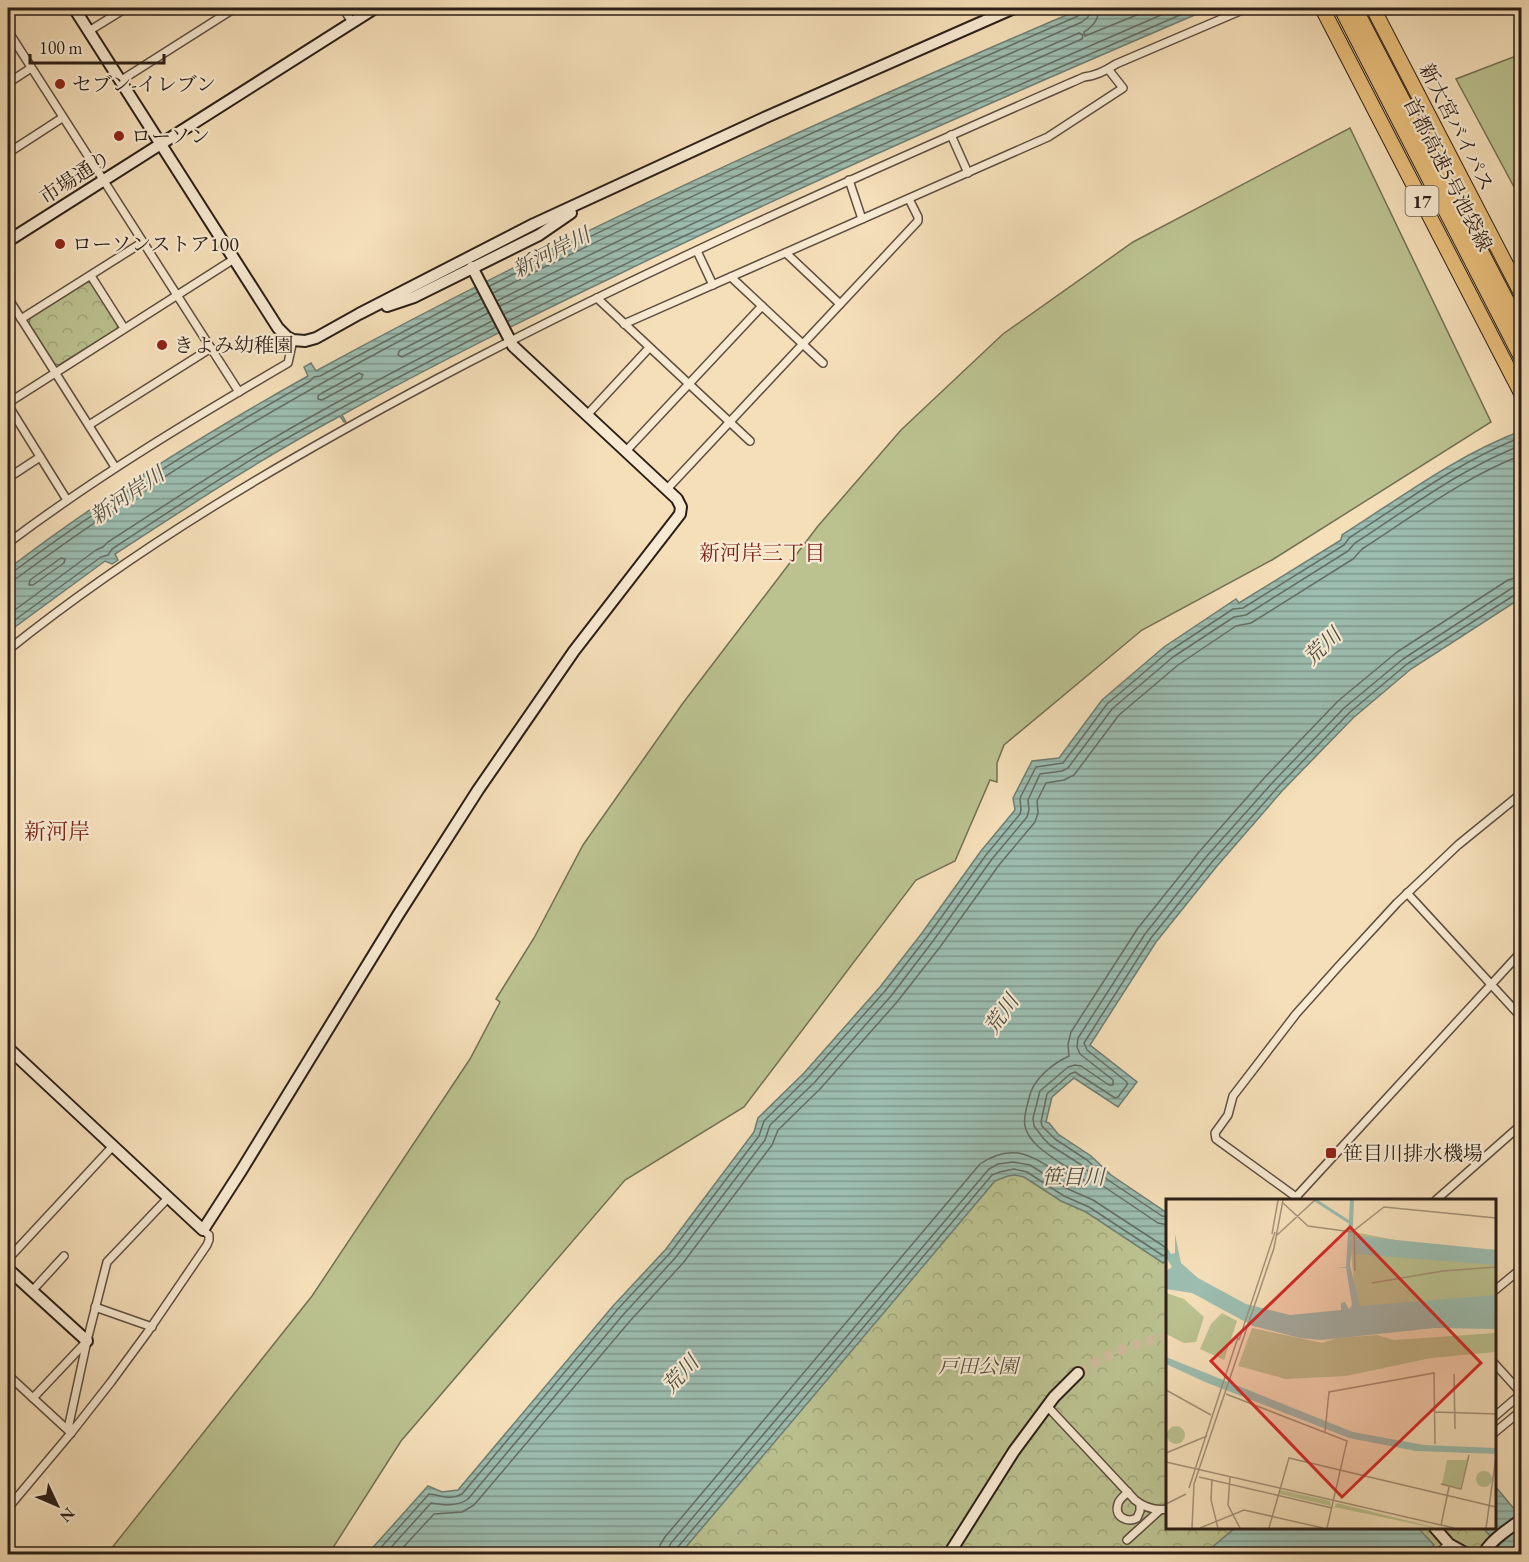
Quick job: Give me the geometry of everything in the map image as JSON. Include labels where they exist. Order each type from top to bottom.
[{"type":"highway","name":"17","points":[[1322,8],[1521,395]]},
{"type":"highway","name":"首都高速5号池袋線","points":[[1341,8],[1521,359]]},
{"type":"highway","name":"首都高速5号池袋線","points":[[1355,8],[1521,330]]},
{"type":"highway","name":"新大宮バイパス","points":[[1373,8],[1521,295]]},
{"type":"street","points":[[74,8],[278,328],[293,340],[305,341],[316,338],[534,224],[764,118],[1014,8]]},
{"type":"street","points":[[89,31],[126,8]]},
{"type":"street","points":[[120,81],[236,8]]},
{"type":"street","points":[[343,8],[352,22]]},
{"type":"street","name":"市場通り","points":[[8,242],[375,8]]},
{"type":"street","points":[[8,650],[110,574],[229,496],[367,416],[510,340],[849,180],[1247,8]]},
{"type":"street","points":[[8,31],[239,392]]},
{"type":"street","points":[[8,83],[31,68]]},
{"type":"street","points":[[624,324],[1048,137],[1124,88],[1108,69]]},
{"type":"street","points":[[8,153],[62,118]]},
{"type":"street","points":[[951,135],[968,173]]},
{"type":"street","points":[[849,180],[862,219]]},
{"type":"street","points":[[359,314],[414,297],[474,269],[538,235],[596,196]]},
{"type":"street","points":[[667,489],[918,221],[909,199]]},
{"type":"street","points":[[21,319],[143,242]]},
{"type":"street","points":[[697,251],[713,285]]},
{"type":"street","points":[[786,253],[840,304]]},
{"type":"street","points":[[67,500],[8,404],[234,259]]},
{"type":"street","points":[[203,1230],[478,790],[574,651],[680,514],[679,500],[513,346],[474,269]]},
{"type":"street","points":[[91,276],[124,328]]},
{"type":"street","points":[[731,277],[823,363]]},
{"type":"street","points":[[8,298],[116,467]]},
{"type":"street","points":[[597,298],[750,441]]},
{"type":"street","points":[[626,451],[762,306]]},
{"type":"street","points":[[8,543],[116,467],[288,363],[293,340]]},
{"type":"street","points":[[89,425],[211,348]]},
{"type":"street","points":[[587,415],[650,348]]},
{"type":"street","points":[[8,478],[40,457]]},
{"type":"street","points":[[1521,793],[1458,845],[1407,893],[1296,1014],[1233,1096],[1228,1115],[1215,1133],[1216,1139],[1297,1199],[1521,951]]},
{"type":"street","points":[[1407,893],[1521,1018]]},
{"type":"street","points":[[8,1048],[209,1235],[207,1245],[152,1327],[71,1433],[8,1506]]},
{"type":"street","points":[[1437,1199],[1521,1124]]},
{"type":"street","points":[[8,1259],[113,1146]]},
{"type":"street","points":[[71,1433],[69,1424],[107,1262],[168,1198]]},
{"type":"street","points":[[32,1291],[64,1256]]},
{"type":"street","points":[[1496,1289],[1521,1268]]},
{"type":"street","points":[[8,1269],[87,1341]]},
{"type":"street","points":[[95,1307],[152,1327]]},
{"type":"street","points":[[33,1398],[87,1341]]},
{"type":"street","points":[[1496,1365],[1521,1394],[1496,1416]]},
{"type":"street","points":[[949,1554],[1014,1451],[1047,1406],[1078,1373]]},
{"type":"street","points":[[8,1375],[71,1433]]},
{"type":"street","points":[[1047,1406],[1140,1504],[1164,1510]]},
{"type":"street","points":[[1496,1431],[1521,1410]]},
{"type":"street","points":[[1128,1492],[1120,1499],[1117,1507],[1119,1515],[1130,1521],[1137,1518],[1140,1504]]},
{"type":"street","points":[[1126,1540],[1164,1510]]},
{"type":"street","points":[[1487,1550],[1521,1518]]},
{"type":"street","points":[[1438,1529],[1449,1544],[1467,1554]]},
{"type":"street","points":[[1437,1554],[1449,1544]]},
{"type":"green space","points":[[1521,54],[1521,200],[1456,79]]},
{"type":"green space","points":[[1350,128],[1491,422],[1272,560],[1142,630],[1004,745],[997,763],[997,782],[990,780],[955,861],[916,880],[744,1107],[625,1180],[401,1441],[329,1554],[107,1554],[312,1296],[470,1059],[500,1002],[496,999],[534,938],[583,845],[683,703],[818,526],[901,430],[1003,334],[1133,242]]},
{"type":"green space","points":[[87,282],[92,283],[118,324],[117,329],[59,365],[54,364],[29,324],[30,318]]},
{"type":"green space","name":"戸田公園","points":[[969,1097],[1166,1253],[1166,1529],[1510,1530],[1486,1554],[1470,1554],[1450,1544],[1437,1554],[554,1554]]},
{"type":"water","name":"新河岸川","points":[[1083,8],[1211,8],[836,172],[687,241],[443,361],[342,415],[346,422],[340,416],[226,483],[115,554],[118,560],[112,564],[105,561],[8,632],[8,569],[154,467],[230,420],[308,376],[304,367],[311,363],[316,371],[504,273],[695,180],[888,92]]},
{"type":"water","points":[[1521,431],[1521,598],[1411,669],[1353,718],[1282,791],[1217,866],[1156,942],[1090,1045],[1137,1082],[1118,1107],[1074,1078],[1052,1097],[1046,1122],[1058,1134],[1091,1156],[1111,1175],[1166,1212],[1166,1263],[1163,1263],[1086,1212],[1061,1201],[1024,1177],[1008,1176],[995,1181],[680,1554],[367,1554],[428,1486],[442,1492],[458,1490],[613,1306],[666,1249],[754,1132],[758,1118],[804,1073],[880,987],[981,851],[1015,810],[1013,798],[1032,761],[1059,758],[1102,700],[1164,647],[1236,599],[1239,603],[1341,540],[1342,535],[1429,478],[1497,441]]},
{"type":"water","points":[[1496,1487],[1521,1515],[1521,1554],[1506,1554],[1484,1529],[1496,1529]]},
{"type":"water","points":[[1234,1529],[1419,1529],[1434,1545],[1423,1554],[1204,1554]]},
{"type":"tunnel","points":[[1078,1373],[1121,1350],[1144,1342],[1166,1338]]},
{"type":"place","name":"セブン-イレブン","points":[[60,84]]},
{"type":"place","name":"ローソン","points":[[119,136]]},
{"type":"place","name":"ローソンストア100","points":[[60,244]]},
{"type":"place","name":"きよみ幼稚園","points":[[162,345]]},
{"type":"place","name":"笹目川排水機場","points":[[1331,1153]]},
{"type":"district","name":"新河岸三丁目","points":[[762,552]]},
{"type":"district","name":"新河岸","points":[[57,831]]},
{"type":"water label","name":"荒川","points":[[1322,646]]},
{"type":"water label","name":"荒川","points":[[1001,1014]]},
{"type":"water label","name":"笹目川","points":[[1073,1176]]},
{"type":"water label","name":"荒川","points":[[680,1374]]}]
